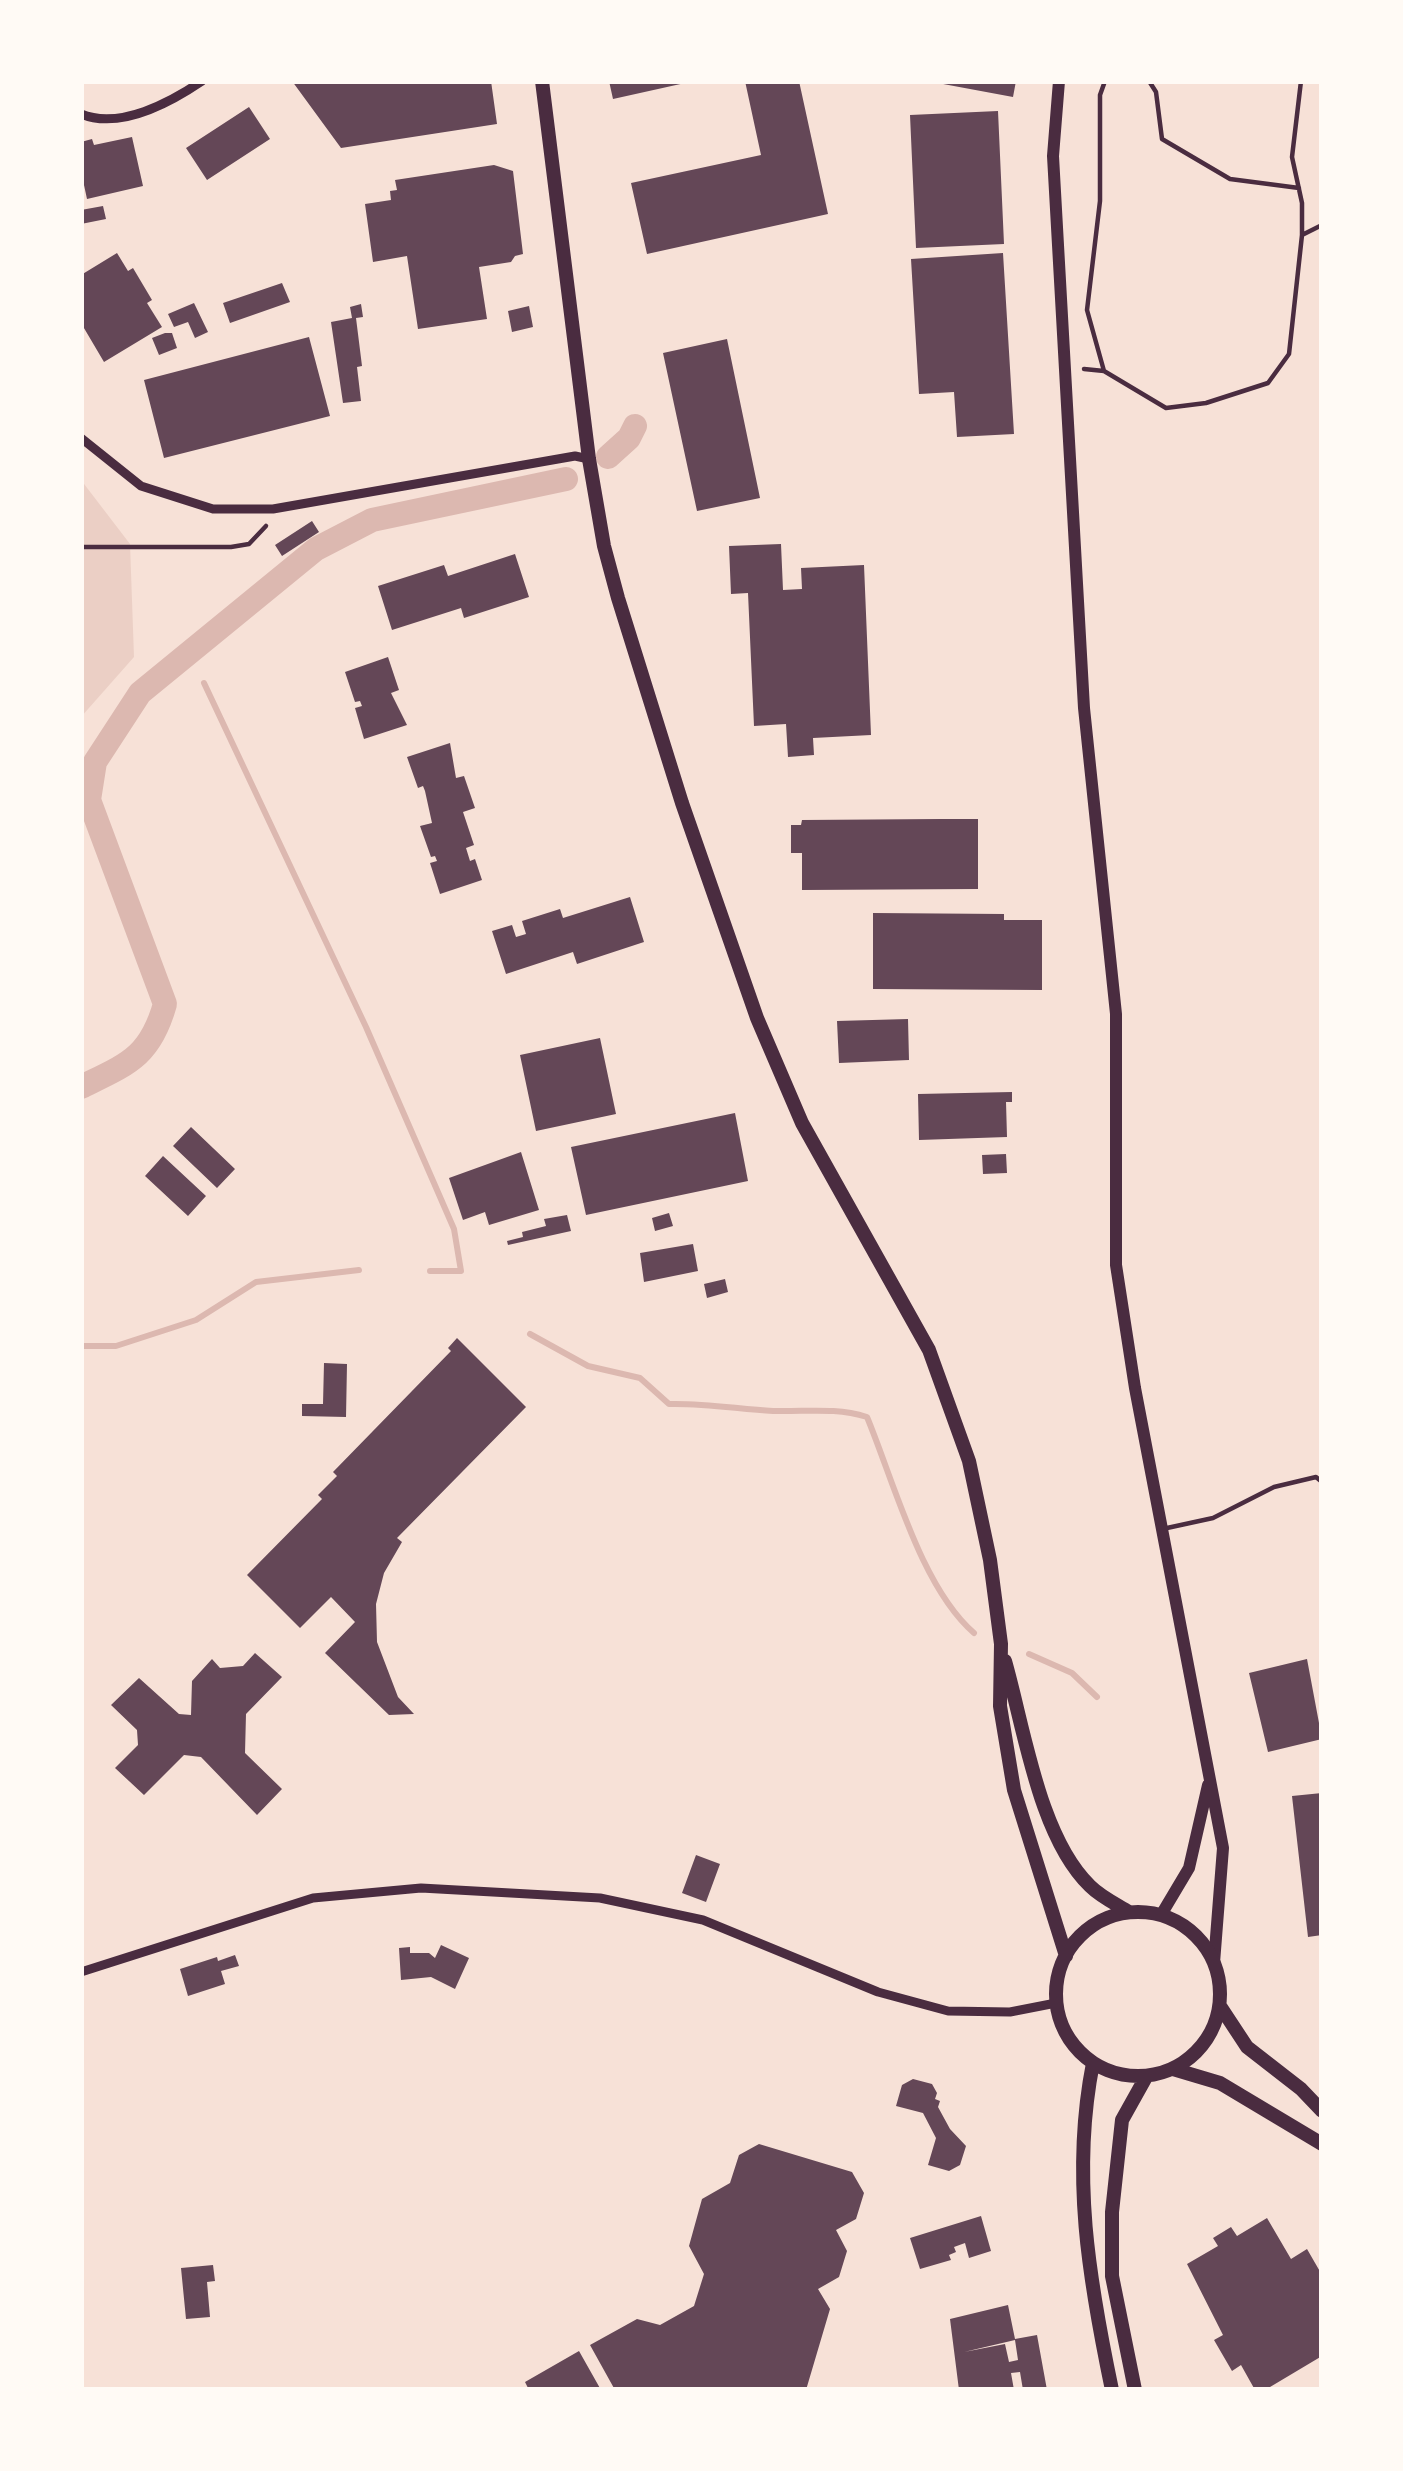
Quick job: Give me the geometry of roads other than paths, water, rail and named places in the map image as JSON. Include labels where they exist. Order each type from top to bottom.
[{"type":"main road","points":[[542,81],[589,459],[618,598],[682,803],[757,1018],[802,1123],[929,1350],[969,1461],[990,1560],[1000,1644],[1000,1706],[1014,1790],[1066,1956]]},
{"type":"main road","points":[[1059,81],[1053,155],[1063,367],[1084,708],[1116,1014],[1116,1265],[1222,1848],[1214,1963],[1220,2006],[1247,2048],[1322,2111]]},
{"type":"main road","points":[[1000,1644],[1032,1772],[1071,1864],[1092,1888],[1129,1912]]},
{"type":"main road","points":[[1161,1915],[1189,1868],[1210,1778]]},
{"type":"main road","points":[[1214,1963],[1184,1925],[1161,1915],[1129,1912],[1092,1926],[1066,1956],[1056,2003],[1075,2047],[1093,2063],[1127,2076],[1146,2077],[1173,2069],[1203,2045],[1220,2006]]},
{"type":"main road","points":[[1093,2063],[1083,2114],[1082,2213],[1112,2390]]},
{"type":"main road","points":[[1173,2069],[1220,2083],[1322,2144]]},
{"type":"main road","points":[[1135,2390],[1112,2276],[1112,2212],[1122,2120],[1146,2077]]},
{"type":"street","points":[[81,114],[128,117],[202,81]]},
{"type":"street","points":[[81,439],[141,486],[213,509],[273,509],[575,456],[589,459]]},
{"type":"street","points":[[81,1972],[313,1898],[421,1888],[600,1898],[703,1920],[878,1992],[948,2012],[1010,2012],[1056,2003]]},
{"type":"lane","points":[[1161,1529],[1214,1518],[1274,1487],[1316,1477],[1322,1482]]},
{"type":"waterway","points":[[608,457],[635,426]]},
{"type":"waterway","points":[[81,1087],[135,1057],[152,1036],[165,1004],[89,800],[95,762],[140,693],[316,549],[372,520],[566,479]]},
{"type":"waterway","points":[[204,683],[366,1027],[454,1229],[461,1271],[430,1271]]},
{"type":"waterway","points":[[81,1346],[116,1346],[196,1320],[256,1282],[359,1270]]},
{"type":"waterway","points":[[530,1334],[588,1366],[640,1378],[669,1404],[832,1411],[867,1417],[924,1562],[955,1613],[974,1633]]},
{"type":"waterway","points":[[1029,1654],[1072,1673],[1097,1697]]}]
